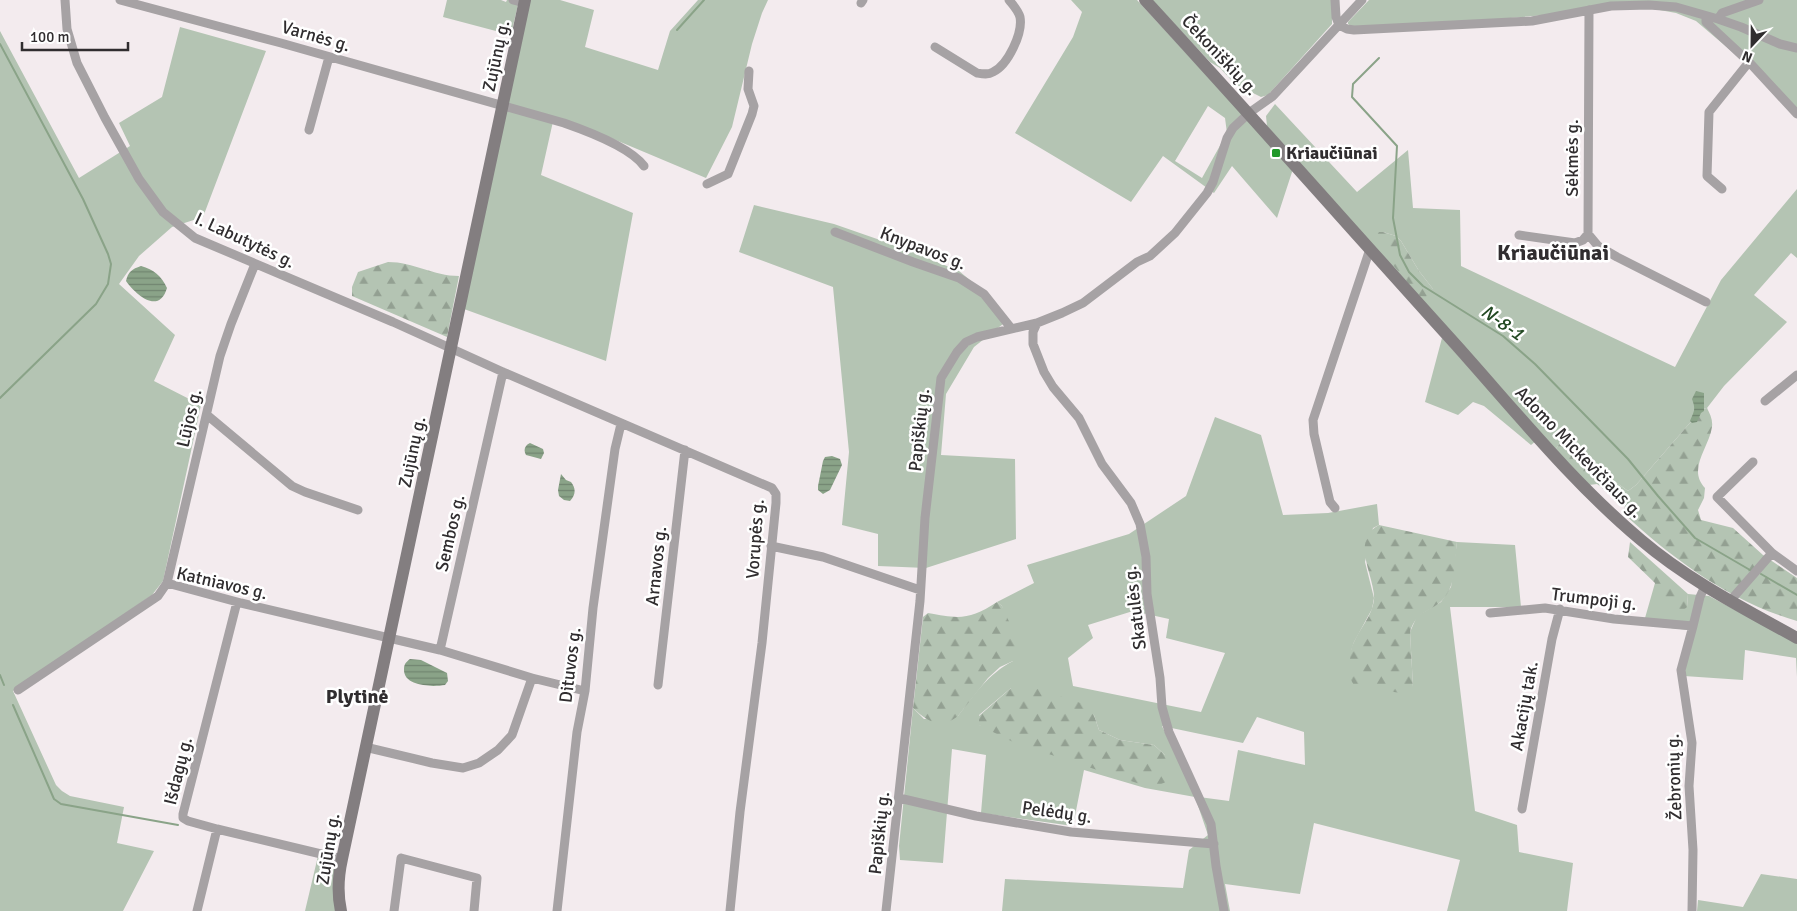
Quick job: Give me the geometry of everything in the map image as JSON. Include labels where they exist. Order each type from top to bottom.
[{"type":"main road","name":"Čekoniškių g.","points":[[1145,0],[1249,113]]},
{"type":"main road","name":"Zujūnų g.","points":[[341,911],[338,899],[338,886],[342,859],[504,106],[521,1]]},
{"type":"main road","name":"Adomo Mickevičiaus g.","points":[[1249,113],[1554,455],[1594,496],[1641,541],[1670,562],[1730,601],[1797,638]]},
{"type":"street","name":"I. Labutytės g.","points":[[65,0],[67,29],[77,63],[110,127],[151,196],[163,212],[195,238],[393,322],[451,349]]},
{"type":"street","name":"Varnės g.","points":[[120,0],[504,106]]},
{"type":"street","points":[[935,47],[977,73],[995,72],[1001,67],[1020,33],[1020,16],[1008,0]]},
{"type":"street","points":[[1335,0],[1336,17],[1339,25],[1354,30],[1532,21],[1611,6],[1648,5],[1676,7],[1718,19],[1780,44],[1797,48]]},
{"type":"street","name":"Papiškių g.","points":[[886,911],[920,590],[925,518],[941,378],[957,352],[966,342],[977,337],[1037,323],[1083,303],[1137,262],[1150,256],[1175,233],[1207,193],[1213,182],[1227,138],[1233,128],[1249,113],[1273,96],[1362,0]]},
{"type":"street","points":[[1718,19],[1722,13],[1759,0]]},
{"type":"street","name":"Sėkmės g.","points":[[1588,234],[1589,10]]},
{"type":"street","points":[[1706,16],[1706,22],[1749,62],[1797,114]]},
{"type":"street","points":[[309,130],[329,57]]},
{"type":"street","points":[[1722,189],[1707,176],[1709,112],[1749,62]]},
{"type":"street","points":[[707,184],[728,174],[752,114],[754,106],[748,89],[749,71]]},
{"type":"street","points":[[504,106],[581,129],[605,139],[634,156],[644,166]]},
{"type":"street","name":"Knypavos g.","points":[[835,232],[959,278],[984,294],[1011,328]]},
{"type":"street","points":[[1519,236],[1575,243],[1583,240],[1588,234],[1598,246],[1617,257],[1706,302]]},
{"type":"street","points":[[1335,508],[1330,502],[1314,434],[1313,420],[1370,249]]},
{"type":"street","name":"Lūjos g.","points":[[167,583],[220,356],[255,264]]},
{"type":"street","name":"Skatulės g.","points":[[1037,323],[1033,332],[1033,344],[1044,372],[1053,387],[1079,418],[1102,464],[1131,503],[1140,524],[1146,557],[1147,594],[1160,678],[1162,707],[1169,732],[1208,818],[1214,844],[1224,911]]},
{"type":"street","name":"Vorupės g.","points":[[451,349],[772,488],[776,494],[762,643],[740,812],[730,911]]},
{"type":"street","name":"Sembos g.","points":[[440,650],[502,372]]},
{"type":"street","points":[[1765,401],[1797,376]]},
{"type":"street","points":[[207,415],[292,486],[358,510]]},
{"type":"street","name":"Dituvos g.","points":[[557,911],[593,608],[612,468],[618,431],[621,424]]},
{"type":"street","name":"Arnavos g.","points":[[658,686],[685,450]]},
{"type":"street","points":[[1753,462],[1718,497],[1772,554],[1797,571]]},
{"type":"street","points":[[771,546],[823,557],[920,590]]},
{"type":"street","points":[[1730,601],[1772,554]]},
{"type":"street","name":"Katniavos g.","points":[[18,690],[158,596],[167,583],[389,639]]},
{"type":"street","name":"Žebronių g.","points":[[1692,911],[1693,850],[1689,786],[1692,743],[1681,670],[1700,598],[1705,586]]},
{"type":"street","name":"Išdagų g.","points":[[237,602],[183,814],[184,818],[188,821],[217,829],[342,859]]},
{"type":"street","name":"Trumpoji g.","points":[[1490,613],[1545,608],[1614,619],[1694,626]]},
{"type":"street","name":"Akacijų tak.","points":[[1522,809],[1552,639],[1560,609]]},
{"type":"street","points":[[389,639],[440,650],[532,678],[584,691]]},
{"type":"street","points":[[365,747],[447,766],[463,768],[479,763],[498,750],[512,735],[532,678]]},
{"type":"street","name":"Pelėdų g.","points":[[899,798],[976,816],[1071,832],[1214,844]]},
{"type":"street","points":[[198,911],[217,829]]},
{"type":"street","points":[[394,911],[401,858],[476,878],[474,911]]},
{"type":"green space","points":[[447,0],[501,0],[506,2],[507,0],[519,0],[511,35],[443,17]]},
{"type":"green space","points":[[529,0],[560,0],[594,10],[585,47],[658,70],[670,31],[698,0],[768,0],[752,44],[732,127],[706,178],[580,125],[554,117],[541,175],[633,213],[606,361],[464,309]]},
{"type":"green space","points":[[1071,0],[1137,0],[1293,169],[1277,218],[1232,166],[1214,193],[1163,156],[1131,202],[1015,133],[1073,37],[1082,12]],"holes":[[[1208,106],[1225,118],[1227,133],[1202,178],[1175,161]]]},
{"type":"green space","points":[[1152,0],[1332,0],[1332,24],[1268,95],[1261,97],[1235,84],[1220,68],[1210,62]]},
{"type":"green space","points":[[1369,0],[1797,0],[1797,118],[1743,61],[1696,21],[1676,13],[1643,7],[1498,19],[1352,27],[1348,22]]},
{"type":"green space","points":[[180,27],[266,51],[203,217],[172,227],[139,256],[119,284],[175,335],[154,381],[201,405],[163,581],[152,595],[13,691],[56,785],[70,796],[124,807],[117,843],[154,851],[123,911],[0,911],[0,31],[79,178],[130,146],[119,123],[162,97]]},
{"type":"green space","points":[[1275,104],[1357,192],[1408,150],[1413,208],[1460,210],[1461,266],[1675,367],[1721,280],[1797,189],[1797,258],[1791,253],[1754,295],[1787,322],[1724,386],[1707,408],[1702,409],[1636,485],[1628,491],[1602,472],[1571,440],[1563,439],[1555,450],[1267,126],[1266,116]],"holes":[[[1383,232],[1396,236],[1401,241],[1419,271],[1433,289],[1407,282]]]},
{"type":"green space","points":[[754,205],[834,224],[903,248],[959,271],[988,295],[1003,324],[974,347],[946,394],[941,455],[1015,459],[1016,539],[926,568],[878,566],[878,534],[842,525],[849,452],[833,287],[739,252]]},
{"type":"green space","points":[[1379,232],[1396,236],[1401,241],[1419,271],[1433,289],[1433,294],[1425,297],[1420,296],[1407,282],[1385,255],[1377,235]]},
{"type":"green space","points":[[388,262],[406,264],[441,274],[459,276],[447,337],[352,296],[352,287],[358,272]]},
{"type":"green space","points":[[1442,338],[1536,441],[1531,445],[1484,406],[1473,402],[1458,415],[1425,402]]},
{"type":"green space","points":[[1707,408],[1712,424],[1698,473],[1700,481],[1705,488],[1704,498],[1698,510],[1701,520],[1733,528],[1763,555],[1797,578],[1797,621],[1749,603],[1726,591],[1683,563],[1624,514],[1625,505],[1597,484],[1589,485],[1555,450],[1566,437],[1602,472],[1628,491],[1636,485],[1702,409]]},
{"type":"green space","points":[[1215,417],[1261,435],[1283,515],[1328,513],[1377,504],[1379,525],[1373,528],[1365,562],[1374,598],[1372,609],[1351,651],[1413,687],[1410,632],[1417,616],[1441,602],[1451,587],[1457,542],[1515,545],[1521,607],[1450,607],[1475,811],[1517,825],[1519,852],[1573,863],[1567,911],[1447,911],[1460,860],[1314,823],[1300,894],[1225,884],[1230,911],[1002,911],[1005,879],[1183,888],[1189,850],[1208,835],[1195,797],[1145,788],[1084,770],[1073,826],[981,813],[986,755],[952,749],[943,863],[900,860],[899,846],[913,708],[924,719],[958,716],[996,672],[1013,661],[1002,606],[997,602],[1034,583],[1027,565],[1129,534],[1186,496]],"holes":[[[1133,611],[1169,619],[1166,638],[1225,653],[1201,712],[1073,686],[1068,658],[1093,638],[1088,625]],[[1011,688],[1094,715],[1099,730],[1120,740],[1154,745],[1165,755],[979,725],[979,715]],[[1257,717],[1304,732],[1305,765],[1238,750],[1229,801],[1199,797],[1179,762],[1162,726],[1243,743]]]},
{"type":"green space","points":[[1379,525],[1457,542],[1454,571],[1449,591],[1440,602],[1417,619],[1410,632],[1413,687],[1411,692],[1407,694],[1355,686],[1350,676],[1352,647],[1366,622],[1374,600],[1374,591],[1366,560],[1366,540],[1370,532]]},
{"type":"green space","points":[[1630,542],[1688,594],[1687,607],[1683,610],[1675,609],[1655,593],[1655,583],[1628,557]]},
{"type":"green space","points":[[1655,583],[1687,607],[1688,594],[1709,596],[1797,643],[1797,677],[1796,658],[1745,650],[1743,680],[1684,676],[1689,630],[1643,625]]},
{"type":"green space","points":[[997,602],[1002,606],[1020,646],[1013,661],[1000,667],[988,678],[958,716],[940,723],[923,717],[913,708],[923,617],[928,613],[956,617],[971,615]]},
{"type":"green space","points":[[1026,685],[1084,704],[1094,715],[1099,730],[1120,740],[1154,745],[1165,755],[1169,773],[1166,782],[1154,787],[1143,785],[1015,743],[979,725],[979,716],[1011,688]]},
{"type":"green space","points":[[318,856],[338,860],[336,911],[305,911]]},
{"type":"green space","points":[[1761,874],[1797,879],[1797,911],[1697,911],[1698,900],[1743,907]]},
{"type":"shaded area","points":[[141,266],[150,269],[165,283],[167,288],[159,300],[147,300],[126,281],[131,271]]},
{"type":"shaded area","points":[[1696,391],[1704,393],[1704,411],[1697,422],[1692,423],[1690,421],[1694,408],[1692,399]]},
{"type":"shaded area","points":[[530,443],[543,449],[544,453],[541,459],[526,455],[525,448]]},
{"type":"shaded area","points":[[832,456],[840,459],[842,465],[830,490],[823,494],[818,490],[818,486],[823,461],[825,457]]},
{"type":"shaded area","points":[[561,474],[574,487],[575,492],[570,501],[564,500],[559,496],[558,490]]},
{"type":"shaded area","points":[[410,659],[421,660],[447,673],[448,681],[445,685],[440,686],[426,686],[413,682],[405,675],[404,669],[404,666]]},
{"type":"waterway","points":[[677,30],[704,0]]},
{"type":"waterway","points":[[0,44],[83,199],[111,264],[108,284],[96,304],[0,398]]},
{"type":"waterway","name":"N-8-1","points":[[1379,58],[1353,84],[1352,97],[1397,146],[1393,218],[1400,255],[1409,272],[1423,286],[1503,336],[1535,364],[1628,459],[1695,538],[1750,570]]},
{"type":"waterway","name":"N-8-1","points":[[1761,574],[1797,595]]},
{"type":"waterway","points":[[0,675],[4,685]]},
{"type":"waterway","points":[[13,705],[54,799],[61,804],[178,825]]},
{"type":"place","name":"Kriaučiūnai","points":[[1276,153]]},
{"type":"district","name":"Kriaučiūnai","points":[[1553,252]]},
{"type":"district","name":"Plytinė","points":[[357,696]]}]
